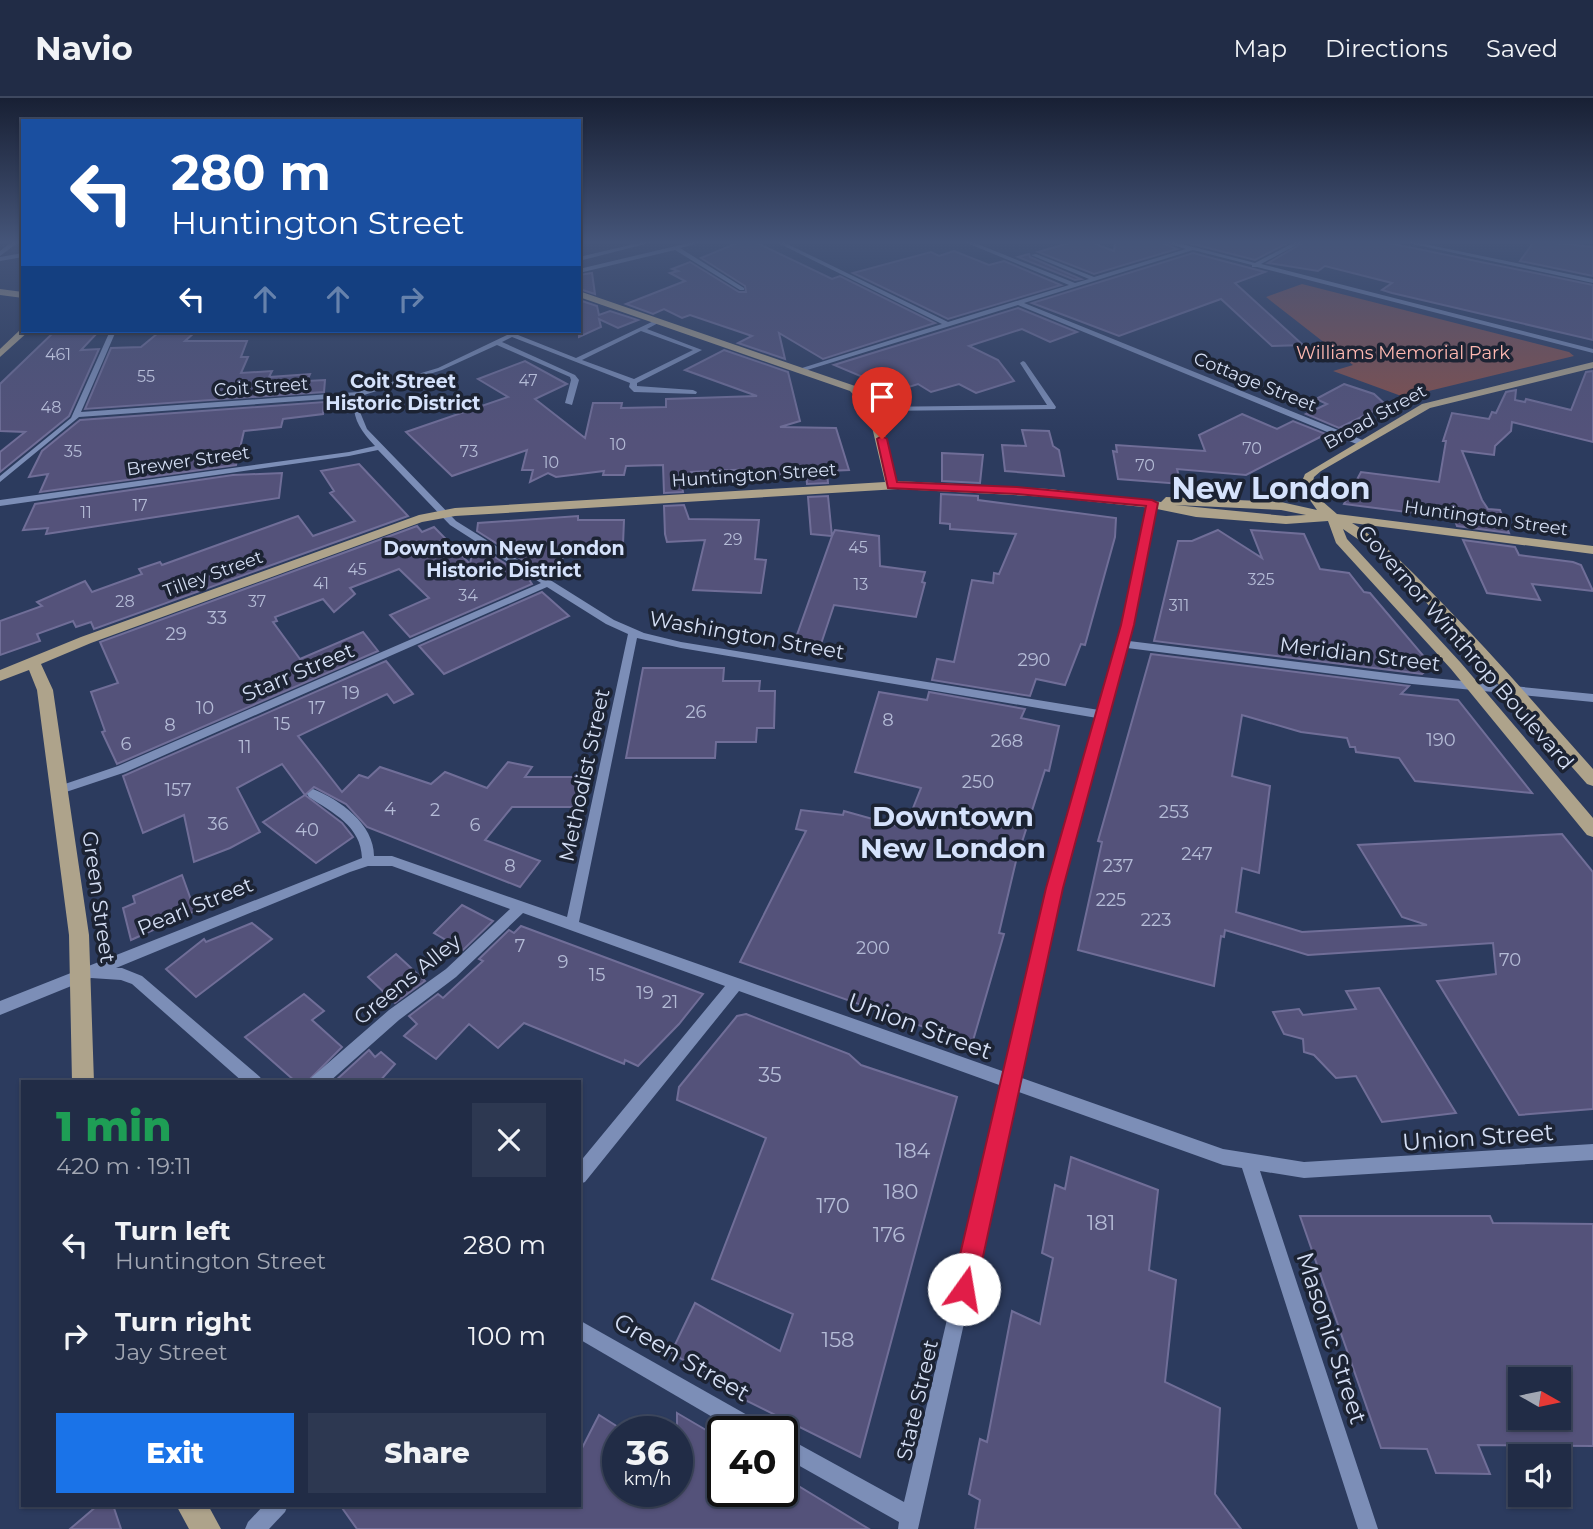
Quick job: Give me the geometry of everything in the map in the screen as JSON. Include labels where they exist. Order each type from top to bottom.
[{"type":"main road","points":[[619,308],[804,369],[854,389],[873,409],[892,485]]},
{"type":"main road","points":[[0,354],[22,333]]},
{"type":"main road","name":"Broad Street","points":[[1333,517],[1312,497],[1307,481],[1317,469],[1437,401],[1593,365]]},
{"type":"main road","name":"Huntington Street","points":[[442,514],[892,485],[1017,491],[1152,503],[1206,514],[1299,521],[1333,517],[1593,550]]},
{"type":"main road","name":"Tilley Street","points":[[0,676],[86,640],[442,514]]},
{"type":"main road","name":"Governor Winthrop Boulevard","points":[[1333,517],[1341,540],[1474,687],[1593,830]]},
{"type":"main road","name":"Governor Winthrop Boulevard","points":[[1333,517],[1374,545],[1513,691],[1593,780]]},
{"type":"main road","name":"Green Street","points":[[33,662],[44,682],[77,912],[81,975]]},
{"type":"main road","points":[[81,975],[83,1080]]},
{"type":"main road","points":[[192,1507],[206,1529]]},
{"type":"street","points":[[914,308],[949,325]]},
{"type":"street","points":[[804,369],[1004,308]]},
{"type":"street","name":"Cottage Street","points":[[1031,308],[1362,443]]},
{"type":"street","points":[[1421,308],[1593,351]]},
{"type":"street","points":[[576,359],[658,321]]},
{"type":"street","points":[[508,333],[634,382],[699,350],[642,329]]},
{"type":"street","points":[[0,480],[76,415],[112,333]]},
{"type":"street","name":"Coit Street","points":[[76,415],[358,394],[417,377],[499,343],[516,333]]},
{"type":"street","points":[[674,341],[692,333]]},
{"type":"street","points":[[499,343],[573,376],[575,380],[569,403]]},
{"type":"street","points":[[873,409],[1052,407],[1023,363]]},
{"type":"street","points":[[634,382],[633,387],[637,390],[693,392]]},
{"type":"street","name":"Washington Street","points":[[358,394],[355,403],[359,421],[442,514],[548,583],[633,633],[671,643],[1103,715]]},
{"type":"street","name":"Brewer Street","points":[[0,503],[349,454],[380,447]]},
{"type":"street","name":"State Street","points":[[909,1523],[1060,866],[1123,643],[1152,503]]},
{"type":"street","name":"Starr Street","points":[[60,790],[122,769],[548,583]]},
{"type":"street","name":"Methodist Street","points":[[572,925],[633,633]]},
{"type":"street","name":"Meridian Street","points":[[1123,643],[1474,687],[1593,698]]},
{"type":"street","points":[[313,794],[364,832],[370,850],[369,861]]},
{"type":"street","name":"Union Street","points":[[369,861],[404,864],[1186,1146],[1249,1163],[1304,1170],[1347,1170],[1593,1152]]},
{"type":"street","name":"Pearl Street","points":[[0,1008],[369,861]]},
{"type":"street","name":"Greens Alley","points":[[319,1080],[394,1014],[461,964],[521,907]]},
{"type":"street","name":"Green Street","points":[[81,975],[109,973],[137,980],[253,1080]]},
{"type":"street","points":[[581,1174],[736,984]]},
{"type":"street","name":"Masonic Street","points":[[1249,1163],[1368,1529]]},
{"type":"street","name":"Green Street","points":[[581,1330],[730,1416]]},
{"type":"street","points":[[798,1455],[909,1523]]},
{"type":"street","points":[[255,1529],[276,1507]]},
{"type":"green space","name":"Williams Memorial Park","points":[[1280,308],[1395,308],[1569,352],[1574,356],[1404,397],[1333,371],[1353,365]]},
{"type":"building","points":[[581,308],[597,308],[599,315],[610,311],[638,320],[618,328],[599,319],[601,327],[579,337]]},
{"type":"building","points":[[636,308],[904,308],[935,323],[823,359],[779,333],[785,359],[738,343],[752,336],[690,315],[682,318],[664,309],[653,314]]},
{"type":"building","points":[[925,308],[985,308],[948,319]]},
{"type":"building","points":[[1018,308],[1077,332],[1050,342],[1022,329],[969,346],[998,360],[1014,381],[976,393],[959,384],[931,392],[918,384],[896,391],[834,365]]},
{"type":"building","points":[[1045,308],[1197,308],[1119,336]]},
{"type":"building","points":[[1231,308],[1262,308],[1303,345],[1272,346]]},
{"type":"building","points":[[1455,308],[1593,308],[1593,340]]},
{"type":"building","points":[[53,333],[97,333],[81,350],[99,349],[69,416],[0,472],[0,452],[25,432],[0,431],[0,384]]},
{"type":"building","points":[[158,333],[194,333],[185,341],[247,341],[241,357],[248,357],[241,373],[272,371],[269,377],[310,374],[307,381],[325,380],[324,392],[85,409],[111,348],[141,347]]},
{"type":"building","points":[[724,350],[788,372],[800,421],[780,427],[836,428],[849,470],[827,471],[828,483],[807,484],[806,473],[755,476],[753,469],[691,472],[692,478],[681,479],[683,492],[664,493],[663,465],[626,466],[624,475],[603,475],[604,471],[556,477],[548,473],[530,482],[533,470],[522,470],[527,450],[452,476],[406,432],[508,397],[478,379],[525,361],[567,384],[535,399],[585,438],[593,403],[622,403],[621,408],[666,407],[666,399],[757,396],[685,370]]},
{"type":"building","points":[[1593,371],[1593,442],[1512,422],[1511,431],[1495,446],[1494,455],[1462,451],[1482,500],[1488,509],[1500,510],[1509,533],[1457,526],[1454,518],[1344,504],[1361,472],[1439,482],[1446,441],[1443,441],[1452,413],[1489,419],[1492,412],[1496,413],[1506,392],[1516,390],[1515,400],[1525,402],[1526,399],[1571,410],[1586,372]]},
{"type":"building","points":[[1344,384],[1374,394],[1386,405],[1339,428],[1306,414],[1327,404],[1316,399]]},
{"type":"building","points":[[324,402],[323,414],[283,419],[281,427],[244,431],[236,465],[40,492],[48,474],[29,477],[42,451],[80,420]]},
{"type":"building","points":[[1242,414],[1277,429],[1293,421],[1326,434],[1246,475],[1177,469],[1181,484],[1118,479],[1113,451],[1117,452],[1116,445],[1205,451],[1199,435]]},
{"type":"building","points":[[1022,430],[1049,431],[1053,446],[1059,450],[1064,476],[1005,471],[1002,445],[1026,446]]},
{"type":"building","points":[[942,453],[983,455],[980,483],[942,481]]},
{"type":"building","points":[[359,464],[408,516],[94,629],[91,622],[76,627],[73,621],[37,634],[40,641],[0,655],[0,621],[42,606],[37,602],[85,581],[92,592],[142,574],[139,569],[160,562],[162,565],[298,516],[313,536],[355,521],[330,493],[334,491],[321,471]]},
{"type":"building","points":[[282,473],[279,498],[46,534],[48,528],[23,530],[35,504],[233,475]]},
{"type":"building","points":[[941,494],[978,496],[978,500],[1116,518],[1115,537],[1085,645],[1081,644],[1065,685],[1036,679],[1030,696],[932,680],[937,659],[954,662],[972,580],[993,583],[994,573],[999,574],[1016,534],[950,529],[950,524],[940,523]]},
{"type":"building","points":[[828,496],[832,536],[811,534],[808,497]]},
{"type":"building","points":[[684,505],[689,519],[759,520],[755,559],[766,560],[761,593],[693,590],[705,540],[667,542],[665,534],[664,506]]},
{"type":"building","points":[[578,516],[578,520],[624,520],[623,544],[578,549],[540,571],[477,531],[478,523]]},
{"type":"building","points":[[417,526],[422,532],[434,527],[470,564],[474,544],[528,578],[532,584],[410,637],[390,615],[429,598],[399,569],[350,588],[355,594],[334,612],[323,599],[275,617],[277,621],[273,622],[300,659],[363,632],[378,651],[117,764],[102,732],[105,731],[91,692],[118,683],[100,642]]},
{"type":"building","points":[[835,530],[879,536],[880,566],[925,572],[922,582],[925,583],[916,617],[834,605],[818,653],[792,649]]},
{"type":"building","points":[[1218,530],[1262,558],[1251,530],[1304,534],[1320,569],[1349,573],[1364,592],[1370,593],[1432,666],[1422,674],[1154,641],[1178,541],[1192,541]]},
{"type":"building","points":[[1463,540],[1515,547],[1519,555],[1581,565],[1593,591],[1532,584],[1540,600],[1487,593]]},
{"type":"building","points":[[542,592],[569,616],[444,674],[419,646]]},
{"type":"building","points":[[1151,654],[1409,686],[1401,694],[1458,700],[1532,793],[1415,781],[1399,758],[1356,752],[1355,747],[1350,747],[1347,738],[1301,732],[1242,715],[1232,776],[1270,786],[1259,873],[1242,868],[1236,912],[1302,932],[1427,925],[1402,917],[1358,845],[1562,834],[1593,872],[1593,1109],[1519,1115],[1437,981],[1496,974],[1493,943],[1308,955],[1225,930],[1224,937],[1221,936],[1214,986],[1078,950],[1102,842],[1098,841]]},
{"type":"building","points":[[386,661],[413,694],[394,703],[387,694],[298,736],[342,792],[359,775],[368,778],[380,767],[431,784],[445,772],[487,788],[508,762],[532,767],[525,777],[584,777],[578,807],[512,807],[485,840],[540,861],[520,887],[367,827],[346,804],[314,787],[305,795],[282,764],[237,788],[260,832],[230,848],[194,862],[184,815],[143,833],[123,776]]},
{"type":"building","points":[[643,668],[724,668],[723,681],[760,681],[759,691],[775,691],[774,728],[757,728],[756,742],[716,742],[715,758],[626,758]]},
{"type":"building","points":[[879,692],[927,700],[929,692],[1025,709],[1021,718],[1059,726],[1049,771],[1045,770],[1016,861],[999,933],[1004,934],[972,1044],[740,962],[806,831],[796,829],[801,810],[843,815],[844,811],[905,828],[921,788],[855,772]]},
{"type":"building","points":[[305,795],[342,823],[353,837],[316,863],[263,822]]},
{"type":"building","points":[[182,875],[195,911],[131,940],[123,908],[135,903],[133,896]]},
{"type":"building","points":[[462,905],[493,921],[463,950],[434,933]]},
{"type":"building","points":[[252,923],[272,939],[196,997],[166,969],[204,939],[206,942]]},
{"type":"building","points":[[521,926],[703,994],[679,1024],[638,1066],[625,1060],[624,1064],[524,1023],[498,1048],[469,1024],[436,1059],[404,1036],[417,1024],[409,1016],[438,994],[443,998],[483,961],[479,959],[509,930],[514,933]]},
{"type":"building","points":[[396,954],[425,981],[395,1003],[368,977]]},
{"type":"building","points":[[1379,988],[1456,1113],[1382,1122],[1356,1076],[1336,1078],[1314,1055],[1304,1052],[1303,1039],[1284,1034],[1273,1012],[1299,1009],[1303,1015],[1356,1009],[1346,991]]},
{"type":"building","points":[[304,994],[324,1011],[312,1020],[342,1047],[309,1080],[294,1080],[245,1037]]},
{"type":"building","points":[[746,1014],[849,1054],[861,1065],[957,1097],[860,1457],[798,1426],[798,1416],[777,1416],[735,1395],[737,1390],[671,1353],[695,1303],[780,1351],[793,1314],[712,1279],[766,1138],[677,1100],[679,1087],[737,1016]]},
{"type":"building","points":[[369,1050],[375,1057],[381,1052],[395,1064],[381,1080],[336,1080]]},
{"type":"building","points":[[1071,1157],[1158,1190],[1149,1270],[1176,1280],[1165,1382],[1220,1408],[1215,1494],[1241,1529],[975,1529],[980,1500],[969,1494],[980,1439],[987,1442],[1012,1311],[1040,1324],[1053,1258],[1042,1253],[1055,1185],[1065,1189]]},
{"type":"building","points":[[1300,1216],[1490,1216],[1493,1223],[1593,1224],[1593,1446],[1478,1445],[1490,1474],[1436,1473],[1427,1449],[1381,1448]]},
{"type":"building","points":[[599,1415],[602,1417],[602,1507],[693,1507],[693,1422],[707,1431],[707,1507],[798,1507],[798,1486],[869,1529],[357,1529],[341,1507],[581,1507],[581,1450]]},
{"type":"building","points":[[96,1507],[114,1507],[121,1529],[70,1529]]},
{"type":"district","name":"Coit Street Historic District","points":[[403,392]]},
{"type":"district","name":"New London","points":[[1271,488]]},
{"type":"district","name":"Downtown New London Historic District","points":[[504,559]]},
{"type":"district","name":"Downtown New London","points":[[953,832]]},
{"type":"route","points":[[882,439],[892,485],[1017,491],[1152,503],[1128,625],[1055,888],[964,1289]]}]
